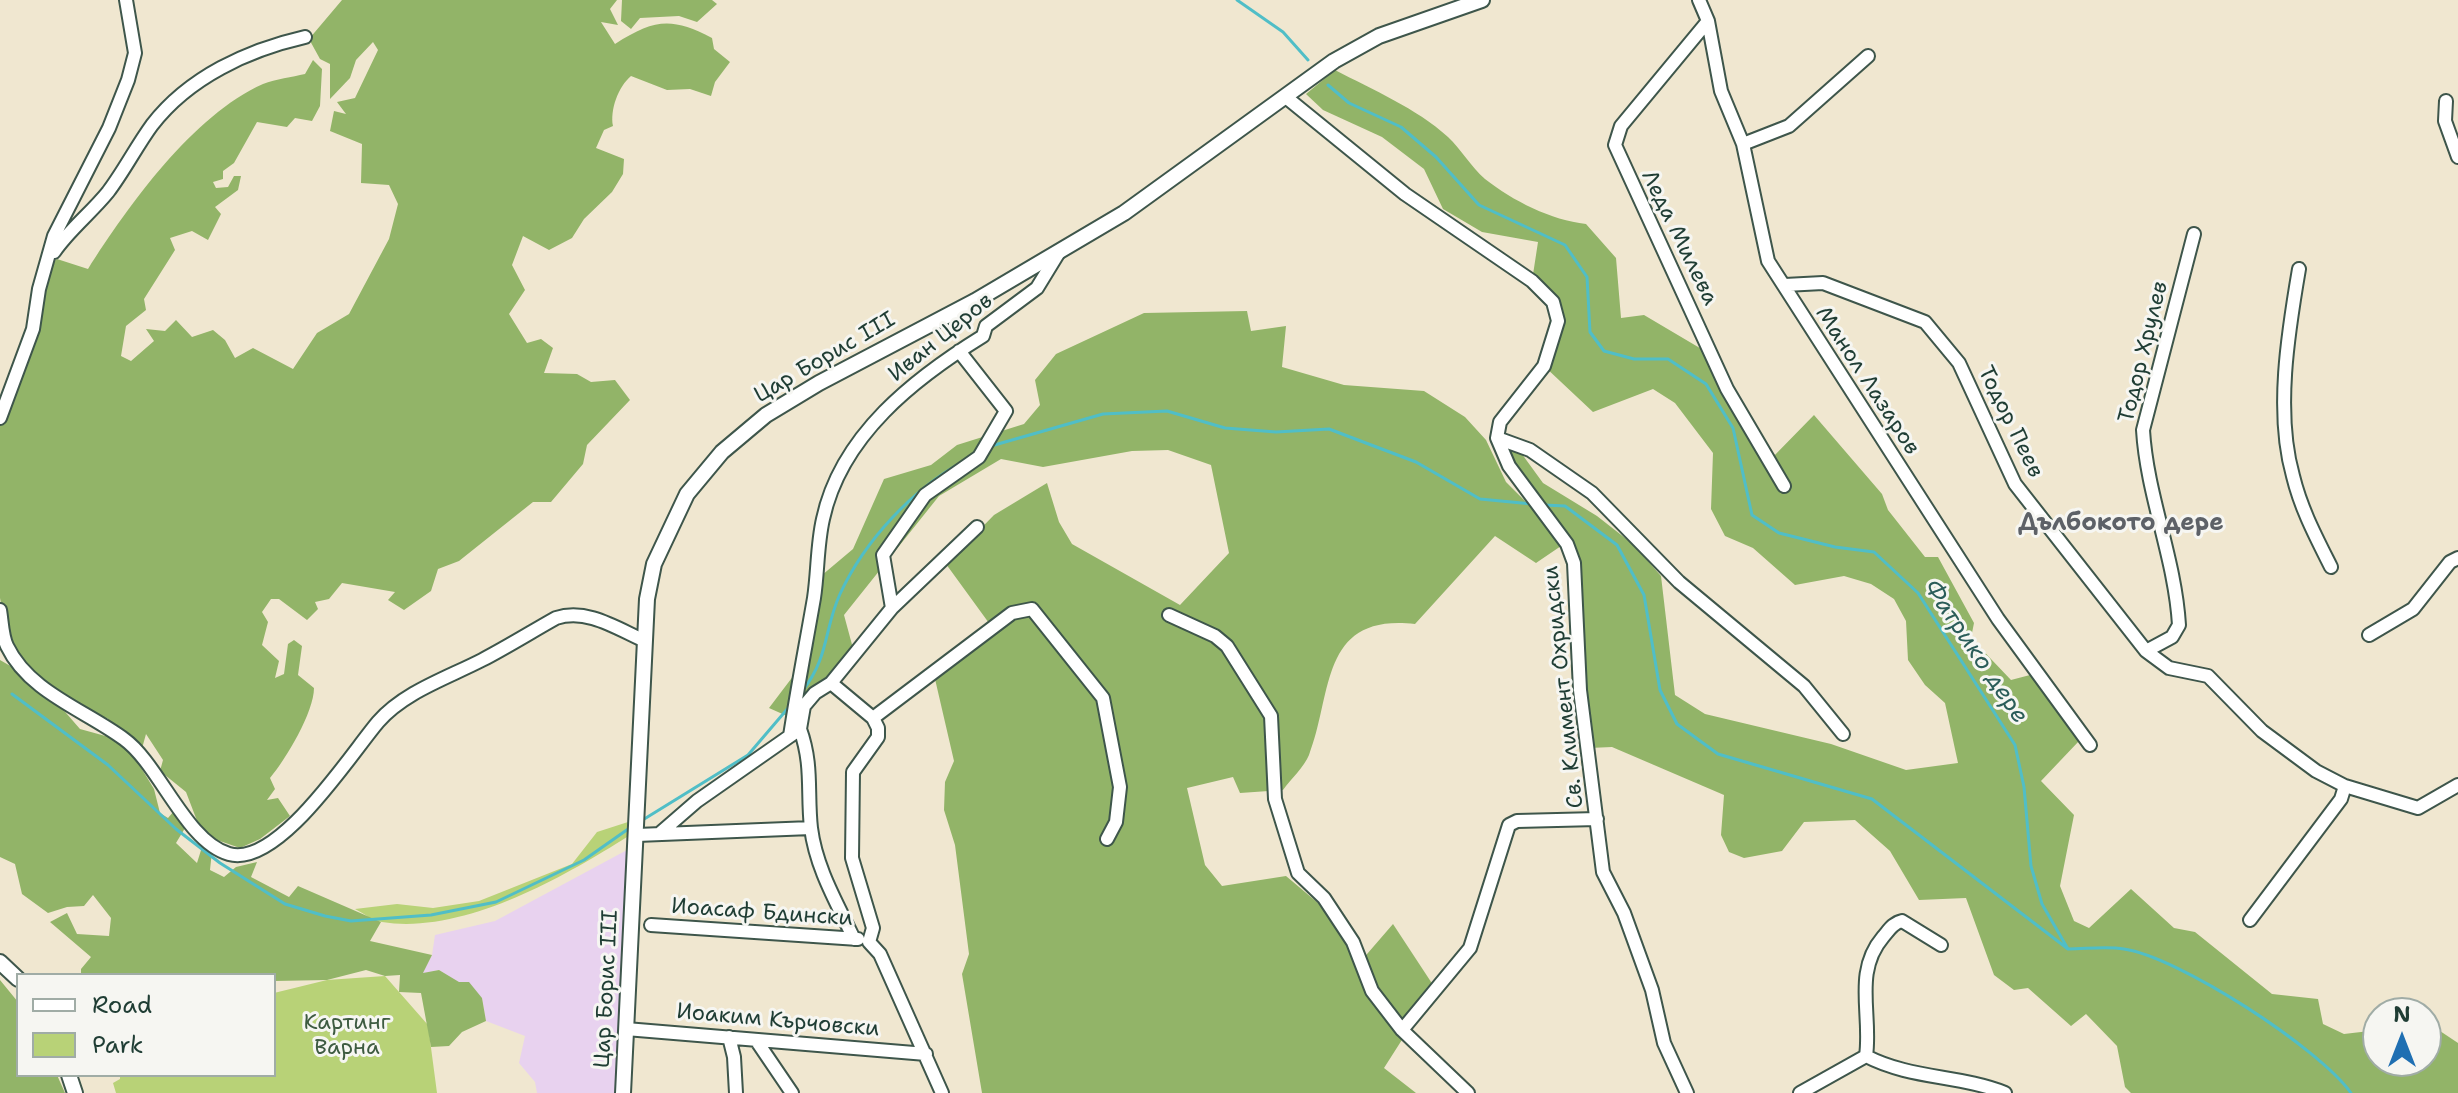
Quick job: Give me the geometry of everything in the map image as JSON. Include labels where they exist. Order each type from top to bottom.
[{"type":"street","points":[[0,418],[33,329],[54,236],[109,128],[128,80],[135,53],[126,0]]},
{"type":"street","name":"Цар Борис III","points":[[623,1093],[645,641],[654,564],[687,494],[722,452],[766,415],[819,383],[975,301],[1136,205],[1334,61],[1379,36],[1462,2],[1482,0]]},
{"type":"street","name":"Манол Лазаров","points":[[1699,0],[1708,21],[1721,91],[1743,144],[1768,261],[1785,285],[1794,307],[1998,619],[2090,745]]},
{"type":"street","name":"Леда Милева","points":[[1708,21],[1621,126],[1615,145],[1727,389],[1784,486]]},
{"type":"street","points":[[47,263],[62,240],[107,192],[153,125],[173,103],[233,61],[271,45],[305,37]]},
{"type":"street","points":[[1743,144],[1789,126],[1868,56]]},
{"type":"street","points":[[1287,98],[1405,194],[1532,281],[1553,302],[1558,321],[1544,366],[1500,422],[1497,438],[1530,450],[1592,493],[1679,582],[1804,686],[1843,734]]},
{"type":"street","points":[[2446,101],[2445,121],[2458,157]]},
{"type":"street","name":"Тодор Хрулев","points":[[2146,651],[2172,637],[2179,625],[2167,549],[2145,461],[2143,430],[2194,234]]},
{"type":"street","name":"Иван Церов","points":[[795,733],[823,518],[842,469],[879,414],[934,366],[983,336],[986,326],[1037,288],[1059,252]]},
{"type":"street","points":[[2299,269],[2287,370],[2287,439],[2292,473],[2304,512],[2331,567]]},
{"type":"street","name":"Тодор Пеев","points":[[1785,285],[1823,283],[1925,322],[1959,363],[2015,484],[2146,651],[2169,668],[2208,676],[2262,731],[2345,786],[2418,808],[2458,785]]},
{"type":"street","points":[[892,608],[883,555],[925,495],[979,457],[1006,411],[959,351]]},
{"type":"street","name":"Св. Климент Охридски","points":[[1497,438],[1509,466],[1567,544],[1574,563],[1580,690],[1603,872],[1624,913],[1652,990],[1664,1043],[1687,1093]]},
{"type":"street","points":[[659,834],[697,801],[795,733],[804,706],[831,683],[892,608],[977,527]]},
{"type":"street","points":[[2369,635],[2413,609],[2450,562],[2458,558]]},
{"type":"street","points":[[873,718],[1012,613],[1032,609],[1103,698],[1120,787],[1116,822],[1107,839]]},
{"type":"street","points":[[0,610],[6,644],[19,665],[58,699],[129,743],[183,814],[217,849],[231,855],[243,855],[268,847],[327,787],[380,720],[404,700],[556,618],[569,614],[586,615],[645,641]]},
{"type":"street","points":[[1169,615],[1215,636],[1227,646],[1271,716],[1275,799],[1289,854],[1298,873],[1324,898],[1353,942],[1372,991],[1402,1030],[1468,1093]]},
{"type":"street","points":[[831,683],[873,718],[878,737],[853,772],[852,858],[873,928],[869,942],[880,954],[942,1093]]},
{"type":"street","points":[[795,733],[810,756],[811,828],[820,868],[854,939]]},
{"type":"street","points":[[2250,920],[2341,799],[2345,786]]},
{"type":"street","points":[[1402,1030],[1470,948],[1509,825],[1517,821],[1597,819]]},
{"type":"street","points":[[637,835],[811,828]]},
{"type":"street","points":[[1866,1056],[1867,970],[1879,942],[1900,921],[1941,945]]},
{"type":"street","name":"Иоасаф Бдински","points":[[651,925],[869,942]]},
{"type":"street","points":[[0,962],[16,977]]},
{"type":"street","name":"Иоаким Кърчовски","points":[[626,1029],[926,1054]]},
{"type":"street","points":[[729,1037],[734,1057],[736,1093]]},
{"type":"street","points":[[756,1040],[792,1093]]},
{"type":"street","points":[[1800,1093],[1866,1056],[1911,1072],[1985,1085],[2005,1093]]},
{"type":"shaded area","points":[[627,850],[616,1093],[537,1093],[535,1082],[519,1063],[525,1036],[486,1021],[482,998],[439,970],[422,974],[432,955],[435,935],[495,921]]},
{"type":"green space","points":[[342,0],[617,0],[610,9],[618,25],[601,22],[615,44],[652,26],[674,24],[712,38],[714,49],[730,62],[715,82],[711,96],[690,89],[667,90],[631,76],[616,99],[613,126],[604,130],[596,148],[624,159],[623,174],[612,192],[584,219],[572,238],[549,250],[523,236],[512,265],[525,290],[509,314],[527,343],[541,339],[553,348],[544,373],[577,374],[591,382],[615,380],[630,400],[587,445],[583,464],[551,502],[533,502],[459,561],[438,569],[431,591],[404,610],[388,600],[395,592],[342,583],[329,599],[315,602],[318,609],[307,620],[279,599],[271,599],[262,612],[268,622],[262,645],[279,661],[275,678],[284,674],[288,644],[294,640],[302,646],[298,675],[314,688],[304,722],[270,778],[275,789],[267,800],[278,798],[290,816],[260,839],[240,848],[217,840],[199,826],[186,792],[160,771],[163,760],[146,734],[141,752],[107,718],[95,717],[59,697],[21,662],[8,640],[0,598],[0,422],[46,267],[57,259],[88,269],[142,191],[187,140],[237,98],[263,84],[305,74],[313,60],[322,69],[320,106],[312,121],[295,118],[287,127],[257,122],[234,163],[223,171],[223,179],[213,182],[216,188],[228,187],[234,176],[241,176],[238,190],[215,207],[221,214],[208,240],[192,231],[170,238],[175,250],[144,299],[146,310],[126,326],[121,356],[131,361],[154,341],[146,329],[165,331],[176,320],[192,337],[213,330],[225,340],[235,358],[253,348],[293,369],[317,333],[349,314],[389,239],[398,204],[389,185],[361,183],[362,144],[330,131],[334,111],[346,114],[337,102],[355,98],[378,50],[373,42],[356,60],[350,78],[330,99],[330,64],[320,59],[309,39]]},
{"type":"green space","points":[[622,0],[712,0],[717,4],[697,22],[679,16],[640,18],[631,29],[621,21]]},
{"type":"green space","points":[[1335,70],[1394,100],[1436,127],[1485,179],[1508,195],[1546,214],[1586,224],[1616,258],[1621,318],[1644,315],[1715,357],[1770,460],[1814,415],[1882,494],[1888,510],[1925,557],[1938,557],[1974,623],[1971,638],[2011,680],[2030,675],[2079,741],[2041,781],[2074,815],[2060,886],[2074,921],[2089,928],[2131,889],[2174,928],[2195,932],[2272,994],[2318,999],[2323,1024],[2344,1034],[2362,1032],[2362,1077],[2442,1077],[2442,1032],[2458,1043],[2458,1093],[2131,1093],[2125,1087],[2117,1046],[2086,1014],[2071,1026],[2028,988],[2014,990],[1994,975],[1966,898],[1919,900],[1890,851],[1855,820],[1804,822],[1782,851],[1744,858],[1729,852],[1721,835],[1724,795],[1612,747],[1589,748],[1574,563],[1500,450],[1519,450],[1543,483],[1597,516],[1634,545],[1661,576],[1675,695],[1705,714],[1831,744],[1906,770],[1958,763],[1945,703],[1925,685],[1908,660],[1906,621],[1894,599],[1871,584],[1844,576],[1795,585],[1753,548],[1725,536],[1711,509],[1713,453],[1675,403],[1653,389],[1593,412],[1544,366],[1558,321],[1532,281],[1538,242],[1482,232],[1443,209],[1424,169],[1382,137],[1323,110],[1306,94]]},
{"type":"green space","points":[[1247,311],[1251,331],[1286,326],[1282,367],[1344,385],[1424,391],[1465,417],[1486,440],[1506,482],[1544,520],[1561,546],[1536,563],[1495,536],[1415,624],[1384,624],[1361,631],[1346,645],[1335,662],[1309,755],[1283,790],[1240,793],[1233,777],[1187,788],[1205,865],[1222,886],[1286,876],[1318,903],[1361,961],[1393,924],[1435,988],[1384,1068],[1416,1093],[982,1093],[962,974],[969,954],[955,845],[944,810],[945,782],[954,761],[935,679],[994,630],[946,564],[994,515],[1047,483],[1059,522],[1072,544],[1180,605],[1229,553],[1211,465],[1168,450],[1132,451],[1043,467],[1001,459],[939,496],[844,615],[854,652],[796,720],[769,708],[794,675],[815,581],[853,549],[884,479],[931,465],[957,445],[1024,424],[1040,405],[1035,380],[1056,354],[1144,313]]},
{"type":"green space","points":[[0,660],[19,671],[60,706],[80,729],[109,737],[132,753],[154,789],[160,813],[168,818],[174,811],[185,828],[176,843],[197,863],[202,847],[212,851],[210,870],[224,877],[236,867],[257,862],[251,877],[289,897],[298,886],[381,922],[370,941],[432,955],[423,973],[439,970],[459,982],[469,982],[482,998],[486,1021],[462,1032],[449,1046],[431,1047],[421,993],[399,992],[400,975],[385,976],[366,970],[327,980],[276,981],[276,973],[81,973],[91,957],[50,922],[67,913],[77,934],[109,936],[111,918],[93,895],[84,906],[48,913],[22,894],[15,864],[0,857]]},
{"type":"green space","points":[[628,822],[627,837],[601,853],[542,885],[478,912],[413,924],[379,921],[355,909],[397,904],[433,908],[479,901],[572,864],[597,832]]},
{"type":"green space","name":"Картинг Варна","points":[[385,976],[428,1025],[437,1093],[116,1093],[113,1083],[120,1077],[276,1077],[276,993],[327,980]]},
{"type":"green space","points":[[0,980],[16,1000],[16,1077],[58,1077],[65,1093],[0,1093]]},
{"type":"waterway","name":"Фатрико дере","points":[[1237,0],[1283,32],[1308,60]]},
{"type":"waterway","name":"Фатрико дере","points":[[1328,85],[1349,103],[1401,127],[1436,157],[1479,205],[1565,245],[1587,277],[1590,332],[1604,351],[1634,359],[1668,359],[1706,384],[1733,428],[1752,515],[1779,533],[1835,547],[1874,552],[1918,593],[2015,745],[2024,787],[2031,866],[2042,904],[2068,949],[2124,949],[2148,956],[2212,986],[2310,1053],[2351,1093]]},
{"type":"waterway","points":[[991,446],[1103,414],[1167,411],[1225,428],[1276,432],[1329,429],[1416,462],[1480,499],[1532,504]]},
{"type":"waterway","points":[[803,690],[818,666],[840,594],[863,554],[909,501],[964,461]]},
{"type":"waterway","points":[[1544,505],[1565,506],[1617,545],[1644,595],[1660,690],[1677,724],[1718,754],[1872,799],[2068,949]]},
{"type":"waterway","points":[[12,694],[108,765],[176,829],[220,863],[285,904],[325,916],[351,921],[431,915],[496,902],[584,860],[631,827]]},
{"type":"waterway","points":[[641,821],[748,755],[789,707]]},
{"type":"district","name":"Дълбокото дере","points":[[2121,524]]}]
